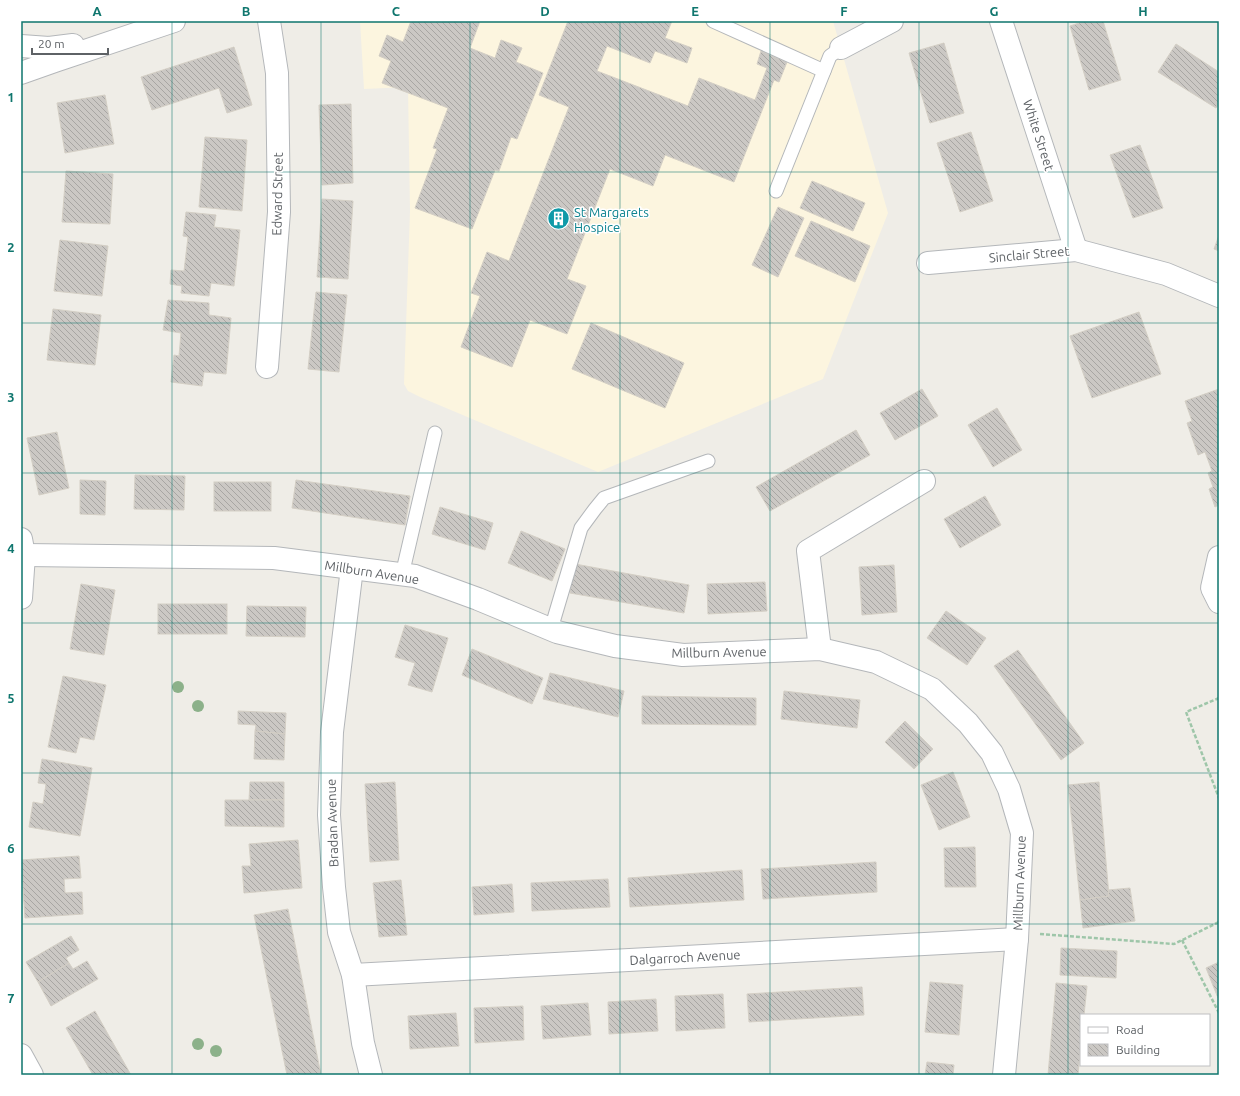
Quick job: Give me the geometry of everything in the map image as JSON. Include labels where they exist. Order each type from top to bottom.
[{"type":"street","points":[[21,73],[55,60],[174,21]]},
{"type":"street","name":"Edward Street","points":[[267,367],[279,212],[277,73],[269,21]]},
{"type":"street","points":[[841,48],[892,21]]},
{"type":"street","name":"White Street","points":[[1002,21],[1076,250]]},
{"type":"street","points":[[21,46],[49,48],[122,38]]},
{"type":"street","name":"Sinclair Street","points":[[928,263],[1076,250],[1166,274],[1219,296]]},
{"type":"street","points":[[820,649],[808,551],[924,481]]},
{"type":"street","points":[[21,598],[23,547]]},
{"type":"street","name":"Millburn Avenue","points":[[23,547],[274,558],[415,576],[478,599],[551,629],[615,646],[683,655],[820,649],[876,662],[932,689],[968,722],[992,753],[1008,789],[1022,833],[1018,936],[1004,1075]]},
{"type":"street","points":[[1219,556],[1212,588],[1219,602]]},
{"type":"street","name":"Bradan Avenue","points":[[352,568],[332,732],[329,815],[339,932],[353,975],[363,1043],[371,1075]]},
{"type":"street","name":"Dalgarroch Avenue","points":[[353,975],[1018,936]]},
{"type":"street","points":[[21,1055],[32,1075]]},
{"type":"lane","points":[[713,21],[824,71]]},
{"type":"lane","points":[[776,191],[830,56],[841,48]]},
{"type":"lane","points":[[402,575],[435,433]]},
{"type":"lane","points":[[551,629],[581,528],[594,509],[604,498],[708,461]]},
{"type":"path","points":[[1219,698],[1186,712],[1219,798]]},
{"type":"path","points":[[1018,936],[1174,944],[1219,922]]},
{"type":"path","points":[[1182,940],[1219,1013]]},
{"type":"shaded area","points":[[360,21],[833,21],[888,213],[823,379],[598,472],[408,391],[404,384],[410,211],[408,87],[364,89]]},
{"type":"building","points":[[411,21],[480,21],[470,48],[495,58],[501,40],[522,48],[516,62],[543,73],[517,139],[511,137],[499,171],[495,170],[472,229],[415,208],[437,149],[433,148],[448,108],[382,83],[391,61],[379,56],[387,35],[403,42]]},
{"type":"building","name":"St Margarets Hospice","points":[[568,21],[672,21],[665,38],[692,48],[687,63],[655,51],[650,63],[607,46],[597,71],[688,106],[699,78],[755,100],[767,68],[757,64],[761,51],[787,62],[779,82],[774,80],[734,182],[665,155],[653,186],[610,169],[567,279],[586,286],[567,334],[530,320],[512,367],[461,347],[480,296],[471,293],[487,252],[509,261],[569,107],[539,95]]},
{"type":"building","points":[[1085,21],[1103,21],[1121,80],[1089,90],[1070,26]]},
{"type":"building","points":[[944,43],[964,113],[930,123],[909,53]]},
{"type":"building","points":[[1176,44],[1219,72],[1219,103],[1216,108],[1158,72]]},
{"type":"building","points":[[234,47],[252,105],[227,113],[219,88],[152,110],[141,77]]},
{"type":"building","points":[[105,95],[114,144],[65,153],[57,103]]},
{"type":"building","points":[[351,104],[353,183],[322,185],[319,105]]},
{"type":"building","points":[[971,132],[993,201],[960,212],[937,143]]},
{"type":"building","points":[[205,137],[247,140],[242,211],[199,207]]},
{"type":"building","points":[[1140,145],[1163,208],[1133,218],[1110,155]]},
{"type":"building","points":[[66,171],[113,174],[110,224],[62,222]]},
{"type":"building","points":[[812,181],[865,203],[853,231],[800,208]]},
{"type":"building","points":[[322,199],[353,201],[348,279],[317,277]]},
{"type":"building","points":[[778,207],[804,218],[778,277],[752,265]]},
{"type":"building","points":[[186,212],[216,215],[214,227],[240,230],[234,286],[211,283],[209,296],[181,293],[182,286],[170,284],[171,270],[184,271],[188,237],[183,236]]},
{"type":"building","points":[[811,221],[870,246],[855,282],[795,256]]},
{"type":"building","points":[[1219,235],[1219,251],[1214,249]]},
{"type":"building","points":[[60,240],[108,246],[102,296],[54,291]]},
{"type":"building","points":[[316,292],[347,295],[339,372],[308,369]]},
{"type":"building","points":[[168,300],[209,303],[209,315],[231,318],[226,374],[204,372],[202,386],[171,382],[174,355],[179,356],[181,333],[163,330]]},
{"type":"building","points":[[53,309],[101,315],[95,365],[47,360]]},
{"type":"building","points":[[1139,312],[1161,374],[1092,398],[1070,336]]},
{"type":"building","points":[[591,323],[684,363],[665,408],[572,369]]},
{"type":"building","points":[[922,389],[938,416],[895,440],[880,413]]},
{"type":"building","points":[[1219,389],[1219,505],[1215,507],[1209,489],[1213,487],[1208,473],[1212,471],[1205,452],[1198,455],[1187,423],[1192,421],[1185,401]]},
{"type":"building","points":[[997,408],[1022,450],[993,467],[968,425]]},
{"type":"building","points":[[856,430],[870,455],[770,511],[756,487]]},
{"type":"building","points":[[57,432],[69,488],[39,495],[27,438]]},
{"type":"building","points":[[135,475],[185,476],[184,510],[134,509]]},
{"type":"building","points":[[80,480],[106,481],[105,515],[80,514]]},
{"type":"building","points":[[296,480],[410,496],[405,525],[292,508]]},
{"type":"building","points":[[214,482],[271,482],[271,511],[214,511]]},
{"type":"building","points":[[985,496],[1001,525],[960,548],[944,519]]},
{"type":"building","points":[[440,507],[493,523],[485,550],[432,534]]},
{"type":"building","points":[[521,531],[565,549],[552,581],[508,563]]},
{"type":"building","points":[[575,564],[689,585],[684,613],[570,593]]},
{"type":"building","points":[[894,565],[897,612],[862,615],[859,567]]},
{"type":"building","points":[[765,582],[767,611],[708,614],[707,584]]},
{"type":"building","points":[[81,584],[115,590],[104,655],[70,649]]},
{"type":"building","points":[[158,604],[227,604],[227,634],[158,634]]},
{"type":"building","points":[[247,606],[306,607],[305,637],[246,636]]},
{"type":"building","points":[[946,611],[986,638],[967,665],[927,638]]},
{"type":"building","points":[[405,625],[448,638],[432,692],[408,685],[415,663],[395,657]]},
{"type":"building","points":[[472,649],[543,678],[532,704],[462,675]]},
{"type":"building","points":[[1018,650],[1084,743],[1061,760],[994,666]]},
{"type":"building","points":[[550,673],[624,691],[618,717],[543,699]]},
{"type":"building","points":[[63,676],[106,685],[94,740],[80,737],[76,753],[48,747]]},
{"type":"building","points":[[784,691],[860,700],[857,728],[781,719]]},
{"type":"building","points":[[642,696],[756,698],[756,725],[642,724]]},
{"type":"building","points":[[238,711],[286,713],[285,734],[255,731],[256,725],[238,724]]},
{"type":"building","points":[[905,721],[933,749],[914,769],[885,742]]},
{"type":"building","points":[[255,731],[285,734],[284,760],[254,759]]},
{"type":"building","points":[[42,759],[92,768],[80,836],[29,827],[33,802],[43,804],[46,784],[38,783]]},
{"type":"building","points":[[953,772],[970,817],[939,830],[921,785]]},
{"type":"building","points":[[250,782],[284,782],[284,800],[249,800]]},
{"type":"building","points":[[395,782],[399,860],[370,862],[365,784]]},
{"type":"building","points":[[1099,782],[1109,896],[1080,900],[1068,785]]},
{"type":"building","points":[[225,800],[284,800],[284,827],[225,826]]},
{"type":"building","points":[[298,840],[302,888],[244,893],[242,866],[251,866],[249,844]]},
{"type":"building","points":[[975,847],[976,887],[945,887],[944,848]]},
{"type":"building","points":[[79,856],[81,878],[64,879],[65,893],[82,892],[83,914],[25,918],[21,860]]},
{"type":"building","points":[[876,862],[877,892],[763,899],[761,869]]},
{"type":"building","points":[[742,870],[744,900],[630,907],[628,878]]},
{"type":"building","points":[[608,879],[610,907],[532,911],[531,883]]},
{"type":"building","points":[[401,880],[407,935],[379,937],[373,883]]},
{"type":"building","points":[[512,884],[514,912],[474,915],[472,887]]},
{"type":"building","points":[[1130,888],[1135,921],[1083,928],[1080,900],[1109,896],[1108,890]]},
{"type":"building","points":[[288,909],[321,1075],[287,1075],[254,915]]},
{"type":"building","points":[[71,936],[79,950],[66,958],[69,963],[38,982],[26,962]]},
{"type":"building","points":[[1061,948],[1117,951],[1116,978],[1060,975]]},
{"type":"building","points":[[87,961],[98,979],[51,1006],[38,982],[69,963],[73,969]]},
{"type":"building","points":[[1219,962],[1219,998],[1218,998],[1206,968]]},
{"type":"building","points":[[930,982],[963,985],[959,1035],[925,1032]]},
{"type":"building","points":[[1056,983],[1087,986],[1084,1014],[1080,1014],[1080,1054],[1078,1075],[1048,1075]]},
{"type":"building","points":[[862,987],[864,1015],[749,1022],[747,994]]},
{"type":"building","points":[[723,994],[725,1028],[676,1031],[675,996]]},
{"type":"building","points":[[656,999],[658,1031],[609,1034],[608,1002]]},
{"type":"building","points":[[588,1003],[591,1035],[543,1039],[541,1006]]},
{"type":"building","points":[[523,1006],[524,1040],[475,1043],[474,1008]]},
{"type":"building","points":[[95,1011],[131,1075],[93,1075],[66,1028]]},
{"type":"building","points":[[456,1013],[459,1046],[410,1049],[408,1016]]},
{"type":"building","points":[[927,1062],[954,1065],[953,1075],[925,1075]]},
{"type":"place","name":"St Margarets Hospice","points":[[558,219]]}]
